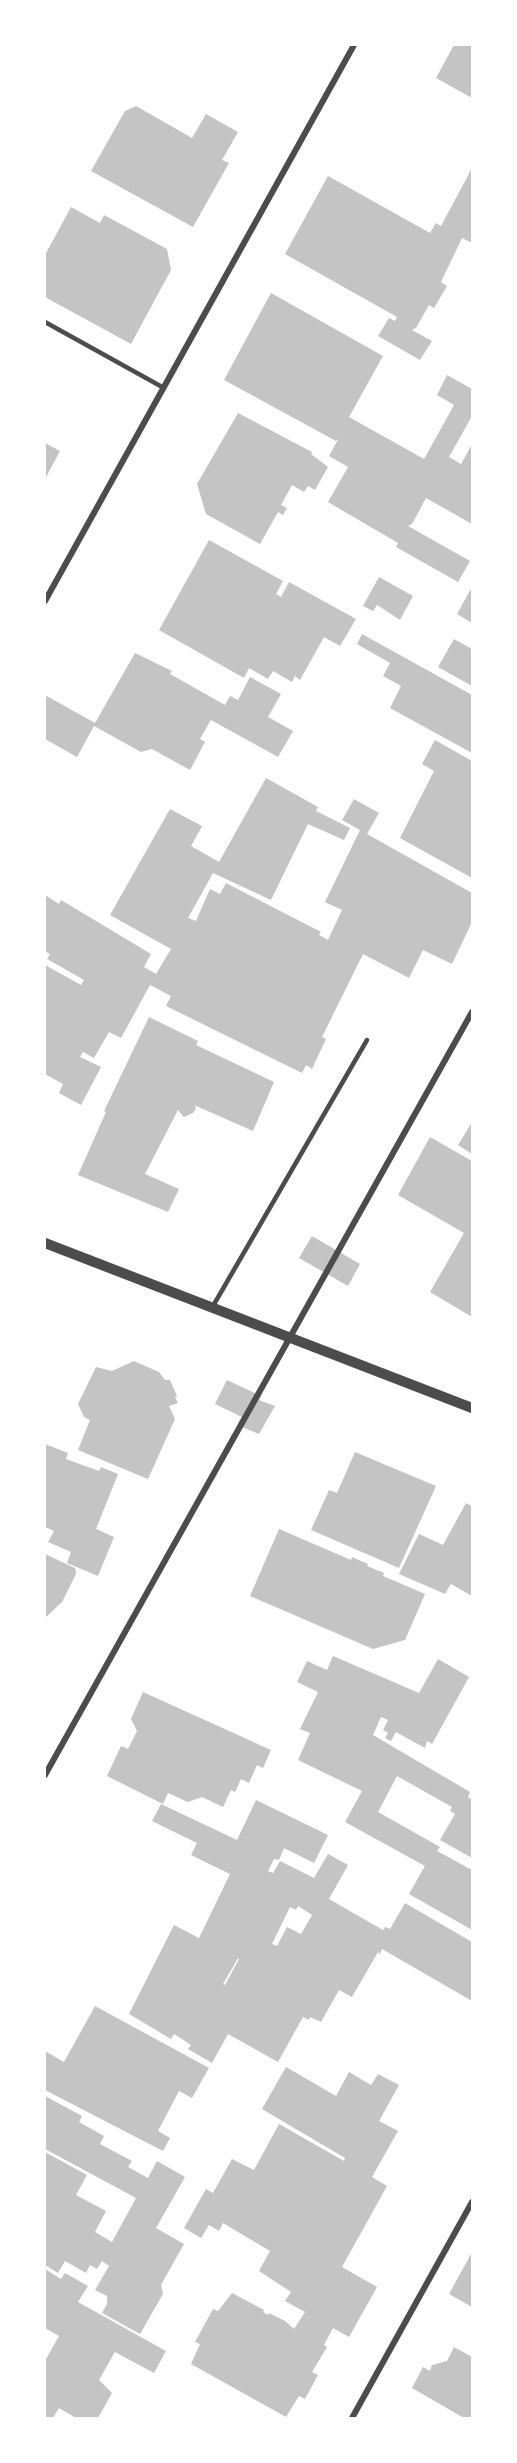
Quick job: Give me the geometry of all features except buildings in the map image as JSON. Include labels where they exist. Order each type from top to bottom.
[{"type":"street","points":[[45,601],[354,45]]},
{"type":"street","points":[[45,1775],[246,1412],[291,1338],[472,1012]]},
{"type":"street","points":[[45,1243],[472,1408]]},
{"type":"street","points":[[352,2418],[472,2202]]},
{"type":"lane","points":[[45,322],[164,388]]},
{"type":"lane","points":[[211,1308],[367,1040]]}]
